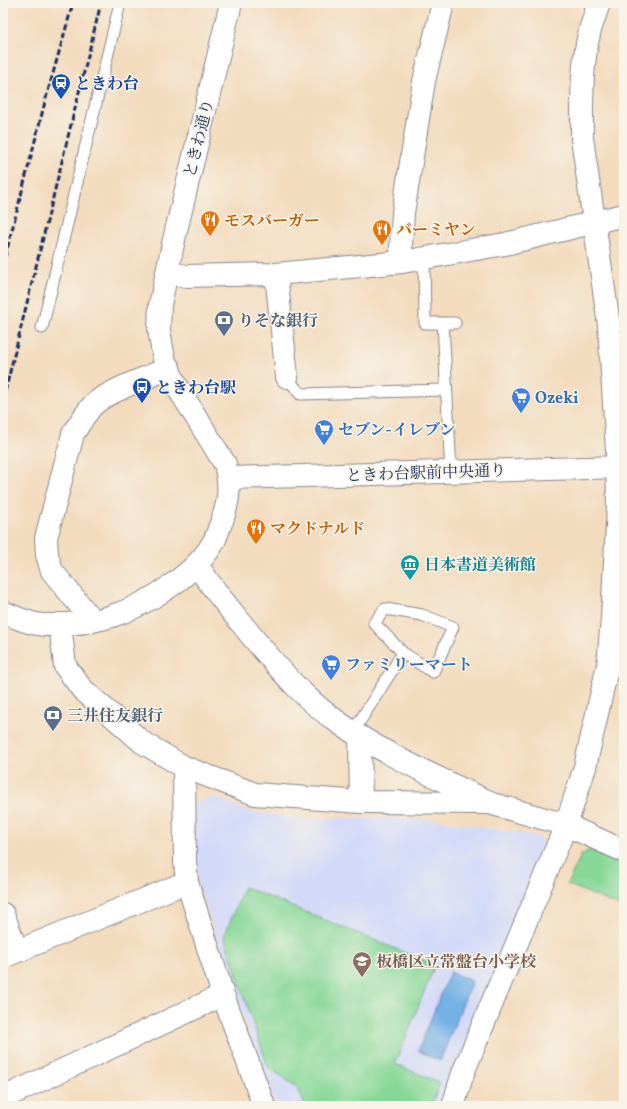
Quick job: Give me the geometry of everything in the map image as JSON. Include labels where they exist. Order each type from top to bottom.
[{"type":"street","name":"ときわ通り","points":[[229,478],[225,464],[176,383],[164,359],[159,330],[160,305],[167,273],[231,3]]},
{"type":"street","points":[[402,262],[401,246],[403,213],[424,82],[443,3]]},
{"type":"street","points":[[466,1106],[476,1075],[572,828],[608,665],[620,620],[618,506],[620,467],[609,325],[609,218],[587,177],[582,138],[584,74],[590,31],[598,3]]},
{"type":"street","points":[[613,3],[605,31],[598,73],[596,137],[599,174],[609,218],[624,362]]},
{"type":"street","points":[[167,273],[187,276],[276,274],[402,262],[505,244],[609,218]]},
{"type":"street","points":[[276,274],[287,377]]},
{"type":"street","points":[[92,620],[52,570],[47,555],[46,538],[73,434],[94,404],[110,394],[169,368]]},
{"type":"street","name":"ときわ台駅前中央通り","points":[[229,478],[620,467]]},
{"type":"street","points":[[3,612],[18,620],[38,624],[60,624],[111,616],[144,603],[168,588],[197,564],[213,543],[226,510],[229,478]]},
{"type":"street","points":[[197,564],[213,589],[291,682],[334,719],[357,735],[408,763],[489,803],[572,828],[624,851]]},
{"type":"street","points":[[60,624],[65,666],[82,689],[142,742],[184,767],[255,794],[361,802],[489,803]]},
{"type":"street","points":[[357,735],[361,802]]},
{"type":"street","points":[[184,767],[186,882],[223,995],[264,1106]]},
{"type":"street","points":[[453,1106],[463,1073],[572,828]]},
{"type":"street","points":[[3,914],[10,954],[186,882]]},
{"type":"street","points":[[3,1098],[223,995]]},
{"type":"lane","points":[[42,328],[120,3]]},
{"type":"lane","points":[[424,258],[425,323],[455,323]]},
{"type":"lane","points":[[443,324],[451,472]]},
{"type":"lane","points":[[287,377],[300,394],[446,390]]},
{"type":"lane","points":[[385,609],[422,615],[452,627],[433,672],[403,654],[374,624],[385,609]]},
{"type":"lane","points":[[357,735],[403,654]]},
{"type":"shaded area","name":"板橋区立常盤台小学校","points":[[215,797],[247,811],[298,818],[402,818],[436,820],[538,836],[546,849],[444,1106],[277,1106],[266,1085],[198,883],[193,804]]},
{"type":"green space","points":[[590,850],[624,866],[624,908],[567,884],[582,854]]},
{"type":"green space","points":[[244,887],[435,965],[395,1064],[440,1083],[431,1106],[305,1106],[298,1088],[268,1067],[224,937]]},
{"type":"water","points":[[450,972],[472,981],[440,1061],[418,1051]]},
{"type":"railway","points":[[3,265],[46,98],[73,3]]},
{"type":"railway","points":[[3,400],[101,3]]},
{"type":"place","name":"ときわ台","points":[[61,100]]},
{"type":"place","name":"モスバーガー","points":[[210,237]]},
{"type":"place","name":"バーミヤン","points":[[382,246]]},
{"type":"place","name":"りそな銀行","points":[[224,337]]},
{"type":"place","name":"ときわ台駅","points":[[142,404]]},
{"type":"place","name":"Ozeki","points":[[521,414]]},
{"type":"place","name":"セブン-イレブン","points":[[324,446]]},
{"type":"place","name":"マクドナルド","points":[[256,545]]},
{"type":"place","name":"日本書道美術館","points":[[410,581]]},
{"type":"place","name":"ファミリーマート","points":[[331,681]]},
{"type":"place","name":"三井住友銀行","points":[[53,732]]},
{"type":"place","name":"板橋区立常盤台小学校","points":[[362,978]]}]
